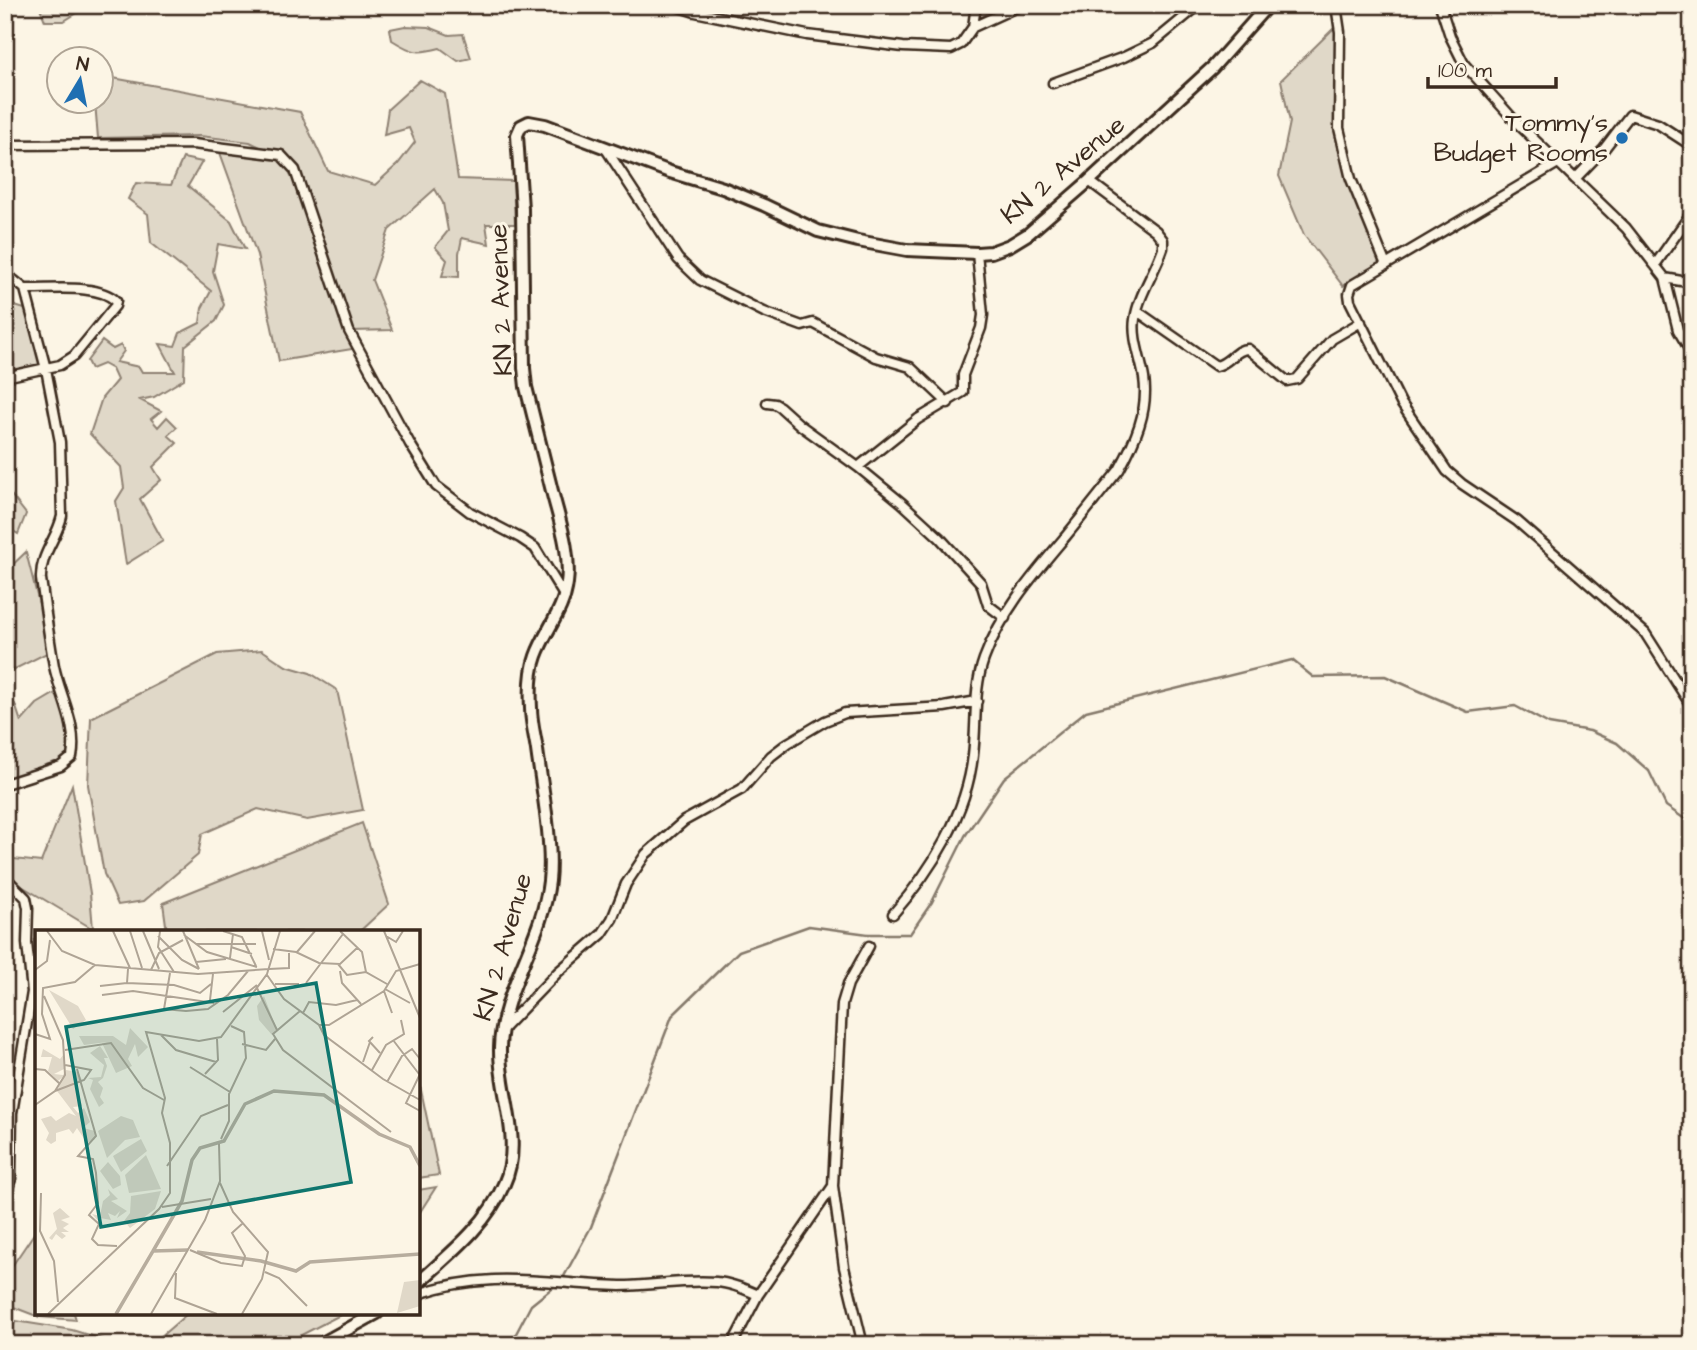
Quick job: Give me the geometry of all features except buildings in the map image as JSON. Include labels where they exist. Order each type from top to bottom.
[{"type":"main road","name":"KN 2 Avenue","points":[[420,1281],[465,1240],[492,1207],[505,1183],[513,1143],[501,1063],[502,1031],[506,1010],[532,942],[549,883],[550,853],[531,712],[531,673],[536,654],[565,597],[568,568],[562,532],[526,387],[522,209],[517,135],[521,126],[529,122],[545,125],[606,149],[723,188],[818,231],[858,242],[907,250],[991,252],[1028,234],[1089,181],[1213,67],[1268,5]]},
{"type":"main road","points":[[319,1345],[373,1315]]},
{"type":"street","points":[[673,5],[807,35],[903,47],[956,47],[973,27],[1021,5]]},
{"type":"street","points":[[973,27],[976,5]]},
{"type":"street","points":[[995,5],[1003,11]]},
{"type":"street","points":[[1053,83],[1124,57],[1153,43],[1199,5]]},
{"type":"street","points":[[1336,5],[1340,33],[1339,128],[1351,179],[1386,265]]},
{"type":"street","points":[[1440,5],[1450,36],[1464,64],[1515,121],[1626,228],[1665,278],[1678,330],[1692,354]]},
{"type":"street","points":[[1575,179],[1604,149],[1629,115],[1658,124],[1692,146]]},
{"type":"street","points":[[5,145],[193,144],[281,155],[295,170],[349,331],[410,444],[436,486],[470,512],[535,548],[565,597]]},
{"type":"street","points":[[606,149],[678,258],[700,280],[764,312],[802,326],[813,323],[876,358],[911,367],[948,402]]},
{"type":"street","points":[[1558,163],[1353,285],[1349,294],[1350,300],[1401,403],[1447,471],[1517,521],[1645,633],[1692,707]]},
{"type":"street","points":[[893,914],[911,894],[962,806],[973,754],[982,663],[998,626],[1018,594],[1119,470],[1145,409],[1144,378],[1135,333],[1137,311],[1160,256],[1163,240],[1156,231],[1089,181]]},
{"type":"street","points":[[1655,265],[1692,212]]},
{"type":"street","points":[[858,467],[918,419],[963,393],[963,375],[981,328],[984,304],[977,253]]},
{"type":"street","points":[[5,273],[25,289],[46,369],[60,442],[62,516],[60,527],[40,566],[55,668],[70,715],[74,748],[72,757],[61,765],[5,784]]},
{"type":"street","points":[[1665,278],[1692,282]]},
{"type":"street","points":[[5,377],[60,365],[74,356],[115,306],[116,301],[107,294],[66,288],[25,289]]},
{"type":"street","points":[[1137,311],[1216,366],[1223,364],[1241,349],[1248,349],[1287,382],[1297,379],[1332,339],[1361,322]]},
{"type":"street","points":[[767,403],[780,407],[858,467],[940,538],[981,583],[988,605],[1005,618]]},
{"type":"street","points":[[502,1031],[558,972],[603,934],[612,919],[625,884],[646,854],[684,821],[742,789],[771,756],[788,743],[825,721],[845,713],[944,707],[977,701]]},
{"type":"street","points":[[5,877],[26,898],[32,992],[12,1113],[11,1179],[5,1196]]},
{"type":"street","points":[[863,1345],[844,1267],[833,1186],[842,1004],[848,984],[869,947]]},
{"type":"street","points":[[732,1345],[758,1295],[833,1186]]},
{"type":"street","points":[[420,1293],[447,1284],[475,1280],[536,1279],[622,1286],[717,1282],[758,1295]]},
{"type":"shaded area","points":[[39,5],[90,5],[64,21],[45,21]]},
{"type":"shaded area","points":[[405,26],[429,27],[449,35],[463,34],[471,58],[458,61],[440,48],[420,52],[405,48],[392,40],[390,29]]},
{"type":"shaded area","points":[[1335,27],[1340,102],[1334,128],[1342,161],[1382,265],[1343,286],[1304,235],[1279,176],[1290,122],[1281,80]]},
{"type":"shaded area","points":[[116,79],[300,112],[328,171],[375,185],[398,164],[415,142],[409,128],[384,135],[388,109],[420,80],[445,94],[458,179],[513,181],[515,224],[486,224],[489,244],[462,238],[459,277],[442,276],[447,260],[435,247],[448,231],[443,203],[435,189],[389,230],[372,280],[392,330],[352,331],[358,348],[279,361],[257,255],[218,147],[285,159],[250,142],[200,136],[98,138],[96,116],[116,116]]},
{"type":"shaded area","points":[[183,158],[202,162],[188,186],[231,221],[245,249],[218,244],[213,271],[224,305],[216,321],[185,346],[184,379],[154,397],[140,400],[161,411],[151,419],[158,427],[167,417],[177,427],[168,435],[177,443],[153,467],[161,480],[140,499],[163,541],[126,564],[116,501],[124,488],[121,467],[90,434],[102,398],[117,380],[112,369],[103,364],[91,369],[87,361],[102,341],[113,349],[121,345],[124,351],[116,362],[139,367],[142,372],[175,372],[160,344],[175,346],[180,333],[200,323],[202,308],[211,291],[151,243],[148,214],[128,199],[136,183],[171,185]]},
{"type":"shaded area","points":[[5,303],[28,310],[44,363],[5,372]]},
{"type":"shaded area","points":[[5,487],[26,514],[18,534],[5,526]]},
{"type":"shaded area","points":[[26,552],[51,651],[5,674],[5,572]]},
{"type":"shaded area","points":[[262,650],[286,666],[310,673],[337,690],[363,810],[307,820],[258,809],[202,834],[198,855],[144,901],[118,905],[104,874],[88,785],[91,718],[217,654]]},
{"type":"shaded area","points":[[59,691],[70,717],[70,754],[59,766],[5,781],[5,708],[7,711],[11,703],[15,704],[21,722],[37,704]]},
{"type":"shaded area","points":[[72,785],[90,893],[93,929],[5,876],[5,858],[41,862]]},
{"type":"shaded area","points":[[362,823],[389,904],[361,930],[167,930],[163,903]]},
{"type":"shaded area","points":[[420,1085],[439,1175],[420,1178]]},
{"type":"shaded area","points":[[436,1187],[420,1212],[420,1190]]},
{"type":"shaded area","points":[[35,1232],[35,1315],[75,1315],[76,1320],[39,1317],[8,1305],[8,1272]]},
{"type":"shaded area","points":[[186,1315],[340,1315],[282,1345],[163,1345],[159,1338]]},
{"type":"shaded area","points":[[16,1321],[72,1330],[108,1341],[105,1345],[5,1345],[5,1338]]},
{"type":"waterway","points":[[562,1280],[591,1227],[672,1016],[739,951],[809,926],[868,934],[910,934],[932,902],[965,836],[1004,778],[1086,711],[1292,660],[1313,677],[1385,676],[1468,712],[1515,706],[1549,724],[1590,731],[1617,743],[1649,771],[1666,806],[1692,824]]},
{"type":"waterway","points":[[510,1345],[531,1305],[557,1284]]},
{"type":"place","name":"Tommy’s Budget Rooms","points":[[1622,138]]}]
